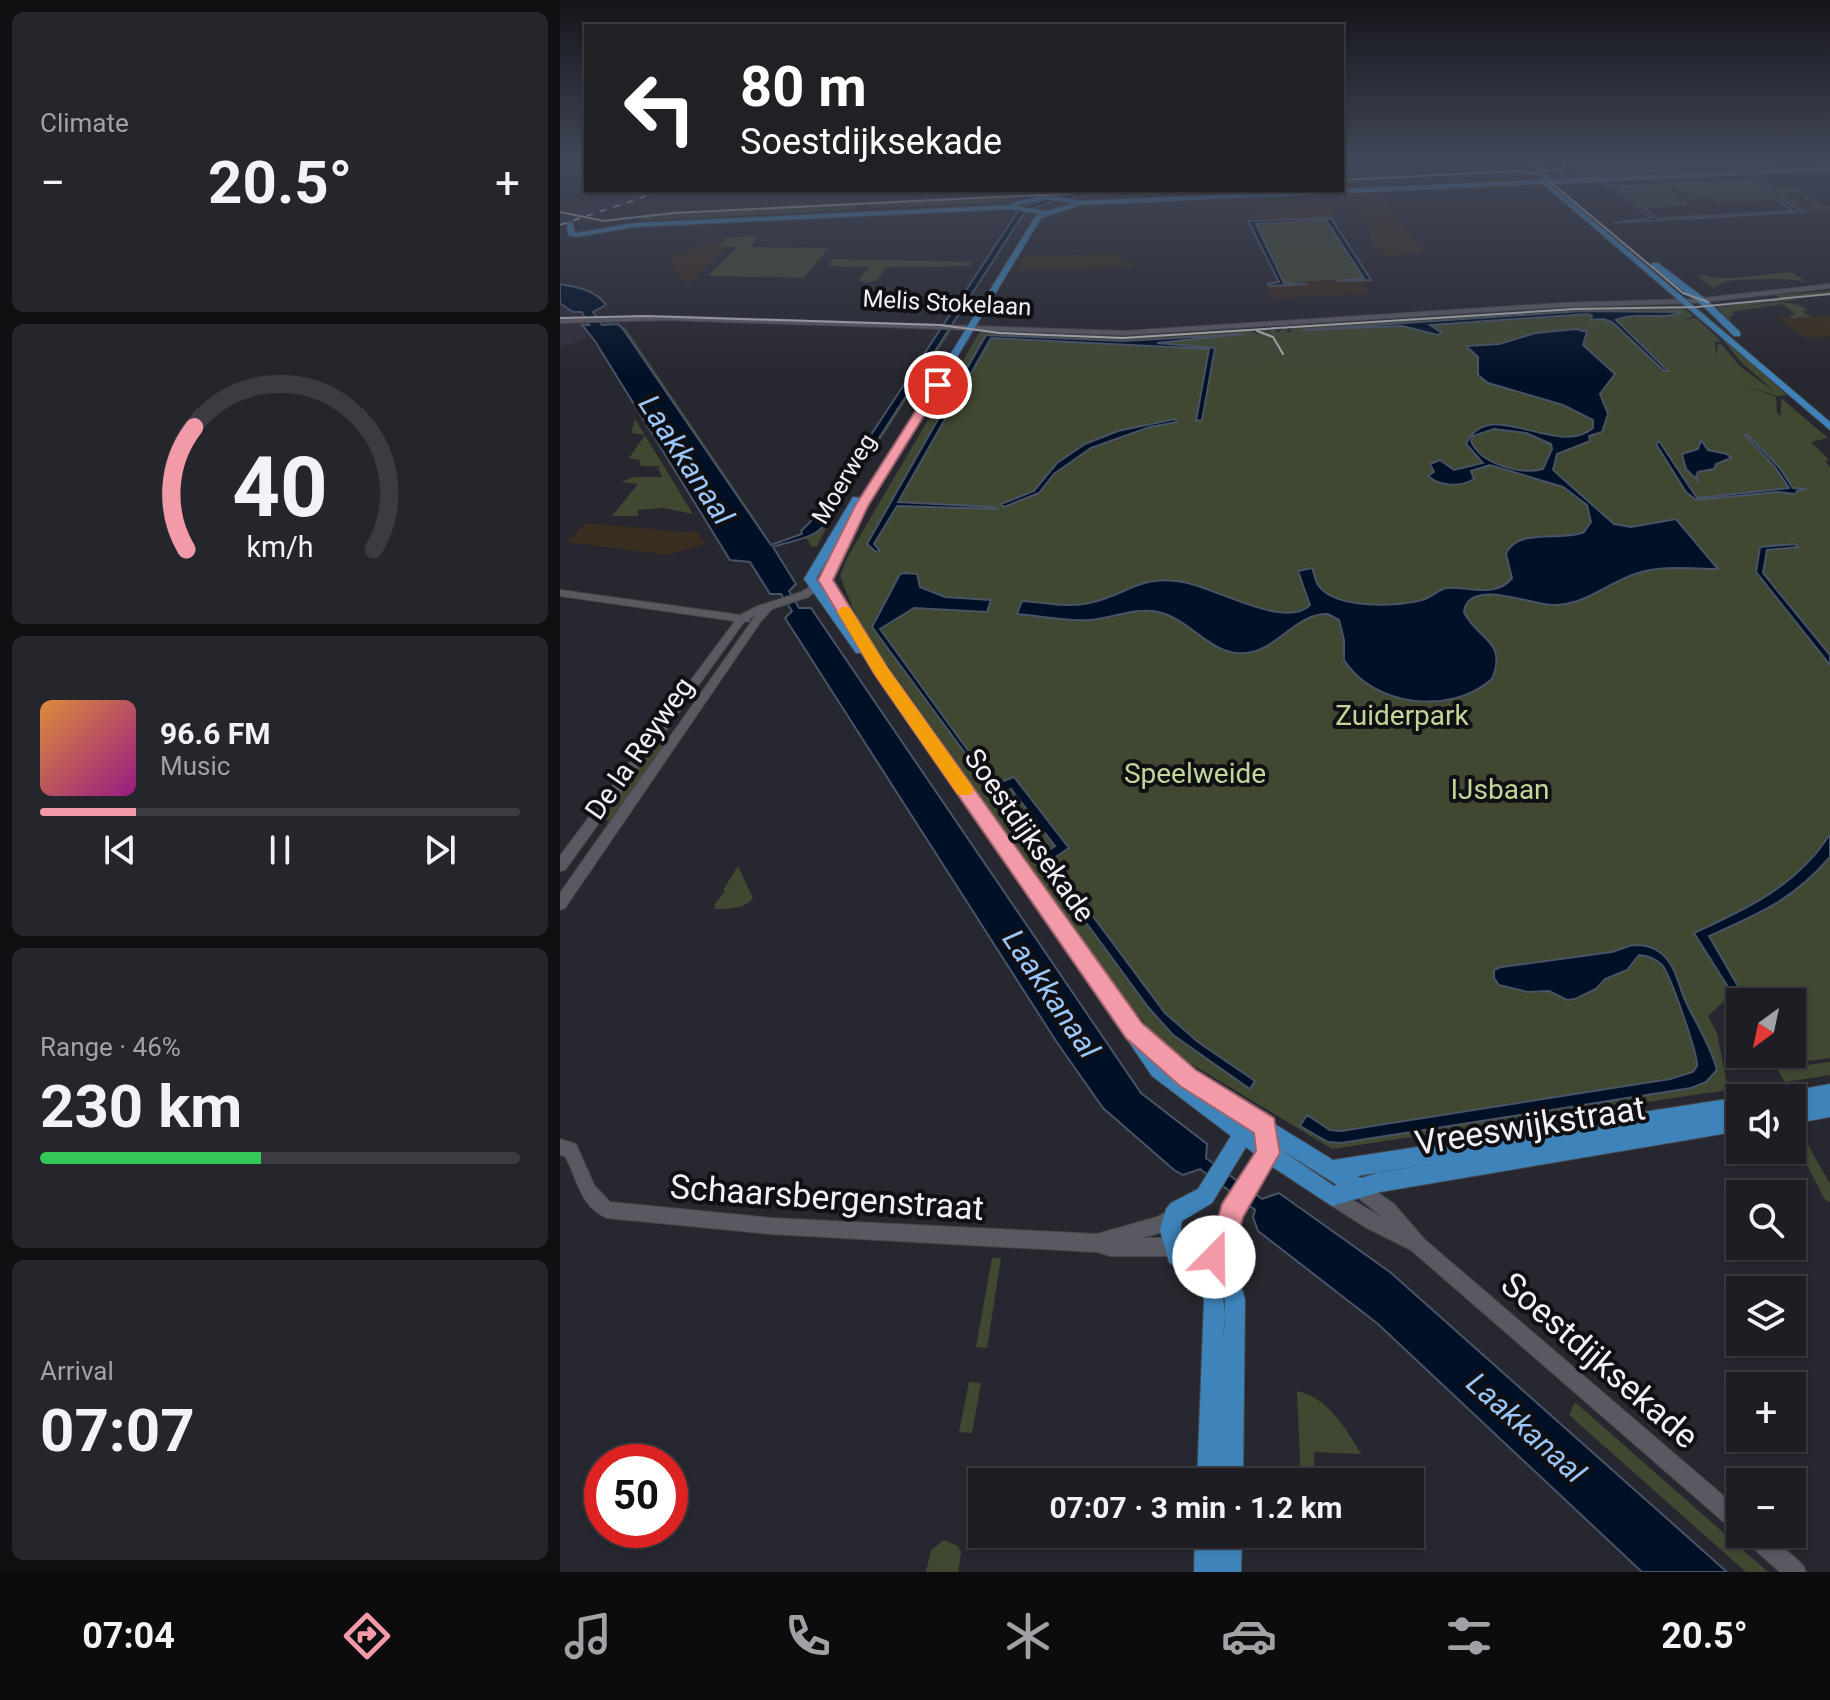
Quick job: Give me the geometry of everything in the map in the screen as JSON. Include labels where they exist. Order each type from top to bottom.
[{"type":"main road","name":"Moerweg","points":[[817,579],[964,325],[1024,232]]},
{"type":"main road","name":"Moerweg","points":[[964,325],[1027,232]]},
{"type":"main road","points":[[1605,232],[1672,294],[1830,427]]},
{"type":"main road","points":[[1615,232],[1701,300],[1830,416]]},
{"type":"main road","name":"Soestdijksekade","points":[[817,579],[1134,1031],[1158,1070],[1268,1153],[1332,1196]]},
{"type":"main road","name":"Soestdijksekade","points":[[1134,1031],[1188,1078],[1358,1187]]},
{"type":"main road","points":[[1806,1096],[1830,1093]]},
{"type":"main road","name":"Vreeswijkstraat","points":[[1332,1170],[1726,1108]]},
{"type":"main road","points":[[1806,1112],[1830,1108]]},
{"type":"main road","name":"Vreeswijkstraat","points":[[1332,1196],[1358,1187],[1726,1124]]},
{"type":"main road","points":[[1190,1266],[1211,1260],[1224,1238],[1243,1193],[1268,1153],[1265,1126],[1252,1128],[1243,1134],[1205,1196],[1173,1216],[1172,1247],[1179,1259],[1206,1282],[1214,1299],[1209,1468]]},
{"type":"main road","points":[[1224,1238],[1235,1300],[1231,1468]]},
{"type":"main road","points":[[1206,1572],[1207,1548]]},
{"type":"main road","points":[[1229,1572],[1230,1548]]},
{"type":"street","points":[[1280,322],[1830,285]]},
{"type":"street","points":[[1280,322],[1562,305],[1682,302],[1830,285]]},
{"type":"street","name":"Melis Stokelaan","points":[[560,318],[637,315],[1125,333],[1280,322]]},
{"type":"street","points":[[560,593],[749,617],[792,599],[817,579]]},
{"type":"street","name":"De la Reyweg","points":[[560,866],[749,617]]},
{"type":"street","name":"De la Reyweg","points":[[560,904],[749,617]]},
{"type":"street","name":"Schaarsbergenstraat","points":[[560,1147],[570,1150],[580,1166],[586,1191],[607,1210],[771,1226],[1097,1243],[1110,1247],[1172,1247]]},
{"type":"street","name":"Soestdijksekade","points":[[1358,1187],[1388,1210],[1418,1245],[1726,1511]]},
{"type":"street","name":"Soestdijksekade","points":[[1332,1196],[1371,1221],[1418,1245]]},
{"type":"street","name":"Schaarsbergenstraat","points":[[1097,1243],[1161,1224],[1173,1216]]},
{"type":"street","points":[[1768,1548],[1796,1572]]},
{"type":"shaded area","points":[[1409,232],[1425,253],[1382,255],[1368,235]]},
{"type":"shaded area","points":[[757,236],[752,247],[728,246],[688,285],[668,263],[680,253],[717,238]]},
{"type":"shaded area","points":[[1119,254],[1121,261],[1132,263],[1133,267],[1015,271],[1024,256]]},
{"type":"shaded area","points":[[1361,280],[1370,293],[1273,299],[1267,286]]},
{"type":"shaded area","points":[[560,301],[573,304],[587,338],[560,348]]},
{"type":"shaded area","points":[[1830,315],[1830,337],[1804,338],[1777,317]]},
{"type":"shaded area","points":[[586,523],[697,531],[705,544],[668,555],[566,542]]},
{"type":"green space","points":[[1259,232],[1334,232],[1364,278],[1284,283]]},
{"type":"green space","points":[[757,236],[751,247],[829,248],[803,278],[708,276],[737,247],[720,246],[727,237]]},
{"type":"green space","points":[[833,259],[972,262],[969,266],[887,267],[876,281],[865,283],[859,280],[869,267],[828,266]]},
{"type":"green space","points":[[1791,272],[1806,282],[1735,280],[1713,288],[1695,275],[1703,277],[1701,273],[1730,278]]},
{"type":"green space","points":[[1830,291],[1830,295],[1781,298],[1801,300],[1763,303],[1729,311],[1780,302],[1808,310],[1802,311],[1810,317],[1792,318],[1789,316],[1796,314],[1782,304],[1731,312],[1735,316],[1729,316],[1729,320],[1717,307],[1780,299],[1776,295]]},
{"type":"green space","name":"Zuiderpark","points":[[1681,306],[1693,316],[1683,320],[1696,318],[1721,341],[1715,342],[1716,356],[1718,344],[1721,344],[1740,366],[1777,394],[1740,361],[1718,334],[1787,395],[1777,396],[1742,384],[1776,397],[1777,413],[1781,416],[1781,398],[1828,438],[1811,442],[1829,460],[1825,461],[1830,467],[1830,1058],[1806,1061],[1806,988],[1739,988],[1720,958],[1732,988],[1726,988],[1726,999],[1708,1016],[1717,1033],[1726,1090],[1332,1149],[1180,1057],[1159,1040],[1127,1002],[861,628],[840,576],[847,558],[979,333],[984,331],[1126,336],[1248,329],[1257,334],[1260,333],[1254,329],[1263,328],[1270,333],[1267,328],[1275,327],[1276,333],[1289,326],[1286,332],[1290,332],[1293,326],[1581,307]]},
{"type":"green space","points":[[625,327],[759,525],[756,526],[622,328]]},
{"type":"green space","points":[[952,329],[837,507],[817,546],[812,547],[806,538],[827,523],[834,508],[948,330]]},
{"type":"green space","points":[[635,419],[645,435],[631,433]]},
{"type":"green space","points":[[645,435],[693,514],[663,508],[638,510],[638,516],[612,516],[638,484],[621,482],[634,477],[662,477],[658,467],[663,466],[641,466],[639,460],[629,458]]},
{"type":"green space","points":[[662,735],[671,736],[611,821],[601,820]]},
{"type":"green space","points":[[738,866],[753,898],[741,906],[715,909],[715,904]]},
{"type":"green space","points":[[1830,1062],[1830,1075],[1785,1082],[1777,1069],[1806,1068],[1806,1065]]},
{"type":"green space","points":[[1806,1142],[1830,1184],[1830,1202],[1825,1200],[1806,1163]]},
{"type":"green space","points":[[992,1258],[1001,1258],[987,1348],[976,1347]]},
{"type":"green space","points":[[969,1382],[981,1383],[972,1433],[959,1432]]},
{"type":"green space","points":[[1297,1391],[1308,1394],[1326,1407],[1342,1424],[1361,1454],[1314,1452],[1315,1468],[1300,1468]]},
{"type":"green space","points":[[1575,1402],[1726,1535],[1726,1548],[1741,1548],[1768,1572],[1746,1572],[1569,1415]]},
{"type":"green space","points":[[944,1540],[958,1546],[961,1553],[958,1572],[926,1572],[931,1550]]},
{"type":"water","name":"Laakkanaal","points":[[1004,232],[1012,232],[823,526],[810,536],[773,547],[796,584],[789,591],[799,608],[811,608],[1141,1093],[1207,1144],[1206,1158],[1262,1199],[1279,1193],[1390,1272],[1727,1572],[1642,1572],[1378,1324],[1258,1231],[1253,1217],[1255,1210],[1200,1169],[1183,1175],[1174,1170],[1103,1108],[1056,1041],[785,618],[792,611],[781,594],[770,594],[750,562],[730,560],[595,341],[582,325],[589,325],[582,312],[573,312],[560,303],[560,284],[586,290],[602,300],[606,305],[593,312],[602,325],[618,324],[623,329],[771,545],[802,534],[801,531],[821,511]]},
{"type":"water","points":[[1254,232],[1260,232],[1284,283],[1307,284],[1268,284],[1279,282]]},
{"type":"water","points":[[1334,232],[1340,232],[1371,280],[1337,281],[1364,278]]},
{"type":"water","points":[[1583,311],[1681,312],[1616,320],[1668,371],[1664,371],[1612,322],[1591,320],[1592,316],[1588,314],[1430,325],[1442,333],[1438,335],[1402,326],[1302,330]]},
{"type":"water","points":[[1576,329],[1587,332],[1583,345],[1615,374],[1600,394],[1608,414],[1602,432],[1589,436],[1590,441],[1557,454],[1553,470],[1614,524],[1631,527],[1676,519],[1718,569],[1667,568],[1648,571],[1627,577],[1586,598],[1564,604],[1543,604],[1502,595],[1477,596],[1468,602],[1464,612],[1494,648],[1496,666],[1492,679],[1475,691],[1434,701],[1413,701],[1392,696],[1373,688],[1357,676],[1344,660],[1344,640],[1339,620],[1328,614],[1306,619],[1268,646],[1246,653],[1234,653],[1211,644],[1181,622],[1158,612],[1141,611],[1082,620],[1017,614],[1022,601],[1081,604],[1144,583],[1168,580],[1196,585],[1267,610],[1284,613],[1299,611],[1310,605],[1298,571],[1312,568],[1318,585],[1326,593],[1353,603],[1385,605],[1414,602],[1447,588],[1498,588],[1512,578],[1506,554],[1511,546],[1529,538],[1584,532],[1591,522],[1587,505],[1563,487],[1490,465],[1471,471],[1474,479],[1463,483],[1444,484],[1428,476],[1434,472],[1430,464],[1440,460],[1454,470],[1483,463],[1466,444],[1477,430],[1490,425],[1507,425],[1561,437],[1578,436],[1593,428],[1593,420],[1563,405],[1488,383],[1478,375],[1478,357],[1466,346],[1499,344],[1536,333]],"holes":[[[1494,429],[1526,433],[1551,444],[1552,449],[1543,469],[1502,466],[1483,456],[1471,441],[1473,436]]]},
{"type":"water","points":[[1243,334],[1157,343],[1215,348],[1202,420],[1196,421],[1209,349],[991,338],[898,502],[997,509],[897,506],[874,544],[880,551],[876,552],[867,544],[986,335],[1123,341]]},
{"type":"water","points":[[1175,419],[1177,422],[1150,427],[1091,448],[1054,474],[1039,493],[1004,507],[1001,504],[1034,491],[1057,463],[1085,444],[1118,431]]},
{"type":"water","points":[[1745,435],[1779,467],[1793,488],[1806,489],[1795,494],[1777,492],[1696,500],[1686,492],[1656,444],[1659,441],[1697,498],[1789,488],[1775,467]]},
{"type":"water","points":[[1701,440],[1708,450],[1727,454],[1731,458],[1716,464],[1714,469],[1698,472],[1696,477],[1699,482],[1686,469],[1682,454],[1698,449]]},
{"type":"water","points":[[1795,544],[1798,547],[1767,550],[1763,573],[1830,655],[1830,665],[1756,572],[1760,547]]},
{"type":"water","points":[[900,574],[917,574],[920,587],[945,597],[991,600],[987,612],[914,608],[880,629],[993,785],[1014,777],[1069,848],[1051,860],[1165,1013],[1198,1042],[1255,1081],[1250,1089],[1173,1035],[1148,1007],[1038,857],[1055,846],[1011,789],[996,795],[872,627]]},
{"type":"water","points":[[1830,834],[1830,857],[1803,884],[1760,913],[1709,936],[1739,988],[1729,988],[1694,933],[1770,894],[1803,868]]},
{"type":"water","points":[[1632,945],[1655,949],[1674,970],[1717,1070],[1706,1082],[1691,1088],[1341,1143],[1328,1142],[1300,1126],[1307,1115],[1330,1130],[1341,1131],[1670,1079],[1693,1072],[1697,1066],[1696,1059],[1683,1014],[1666,971],[1654,959],[1639,955],[1627,970],[1605,979],[1596,989],[1567,1000],[1549,991],[1528,992],[1499,985],[1494,978],[1494,970],[1501,967],[1612,952]]},
{"type":"tram line","points":[[1611,232],[1683,293],[1708,302]]},
{"type":"tram line","points":[[560,318],[645,316],[940,325],[1000,333],[1123,338],[1575,309],[1697,307],[1830,294]]},
{"type":"tram line","points":[[1257,331],[1273,337],[1283,354]]},
{"type":"slow traffic","points":[[844,611],[879,663],[881,671],[965,790]]},
{"type":"route","points":[[938,385],[862,506],[841,554],[825,580],[879,663],[881,671],[1134,1031],[1210,1094],[1265,1126],[1269,1140],[1268,1153],[1231,1213],[1225,1241],[1214,1257]]},
{"type":"park label","name":"Speelweide","points":[[1195,773]]},
{"type":"park label","name":"IJsbaan","points":[[1500,789]]}]
